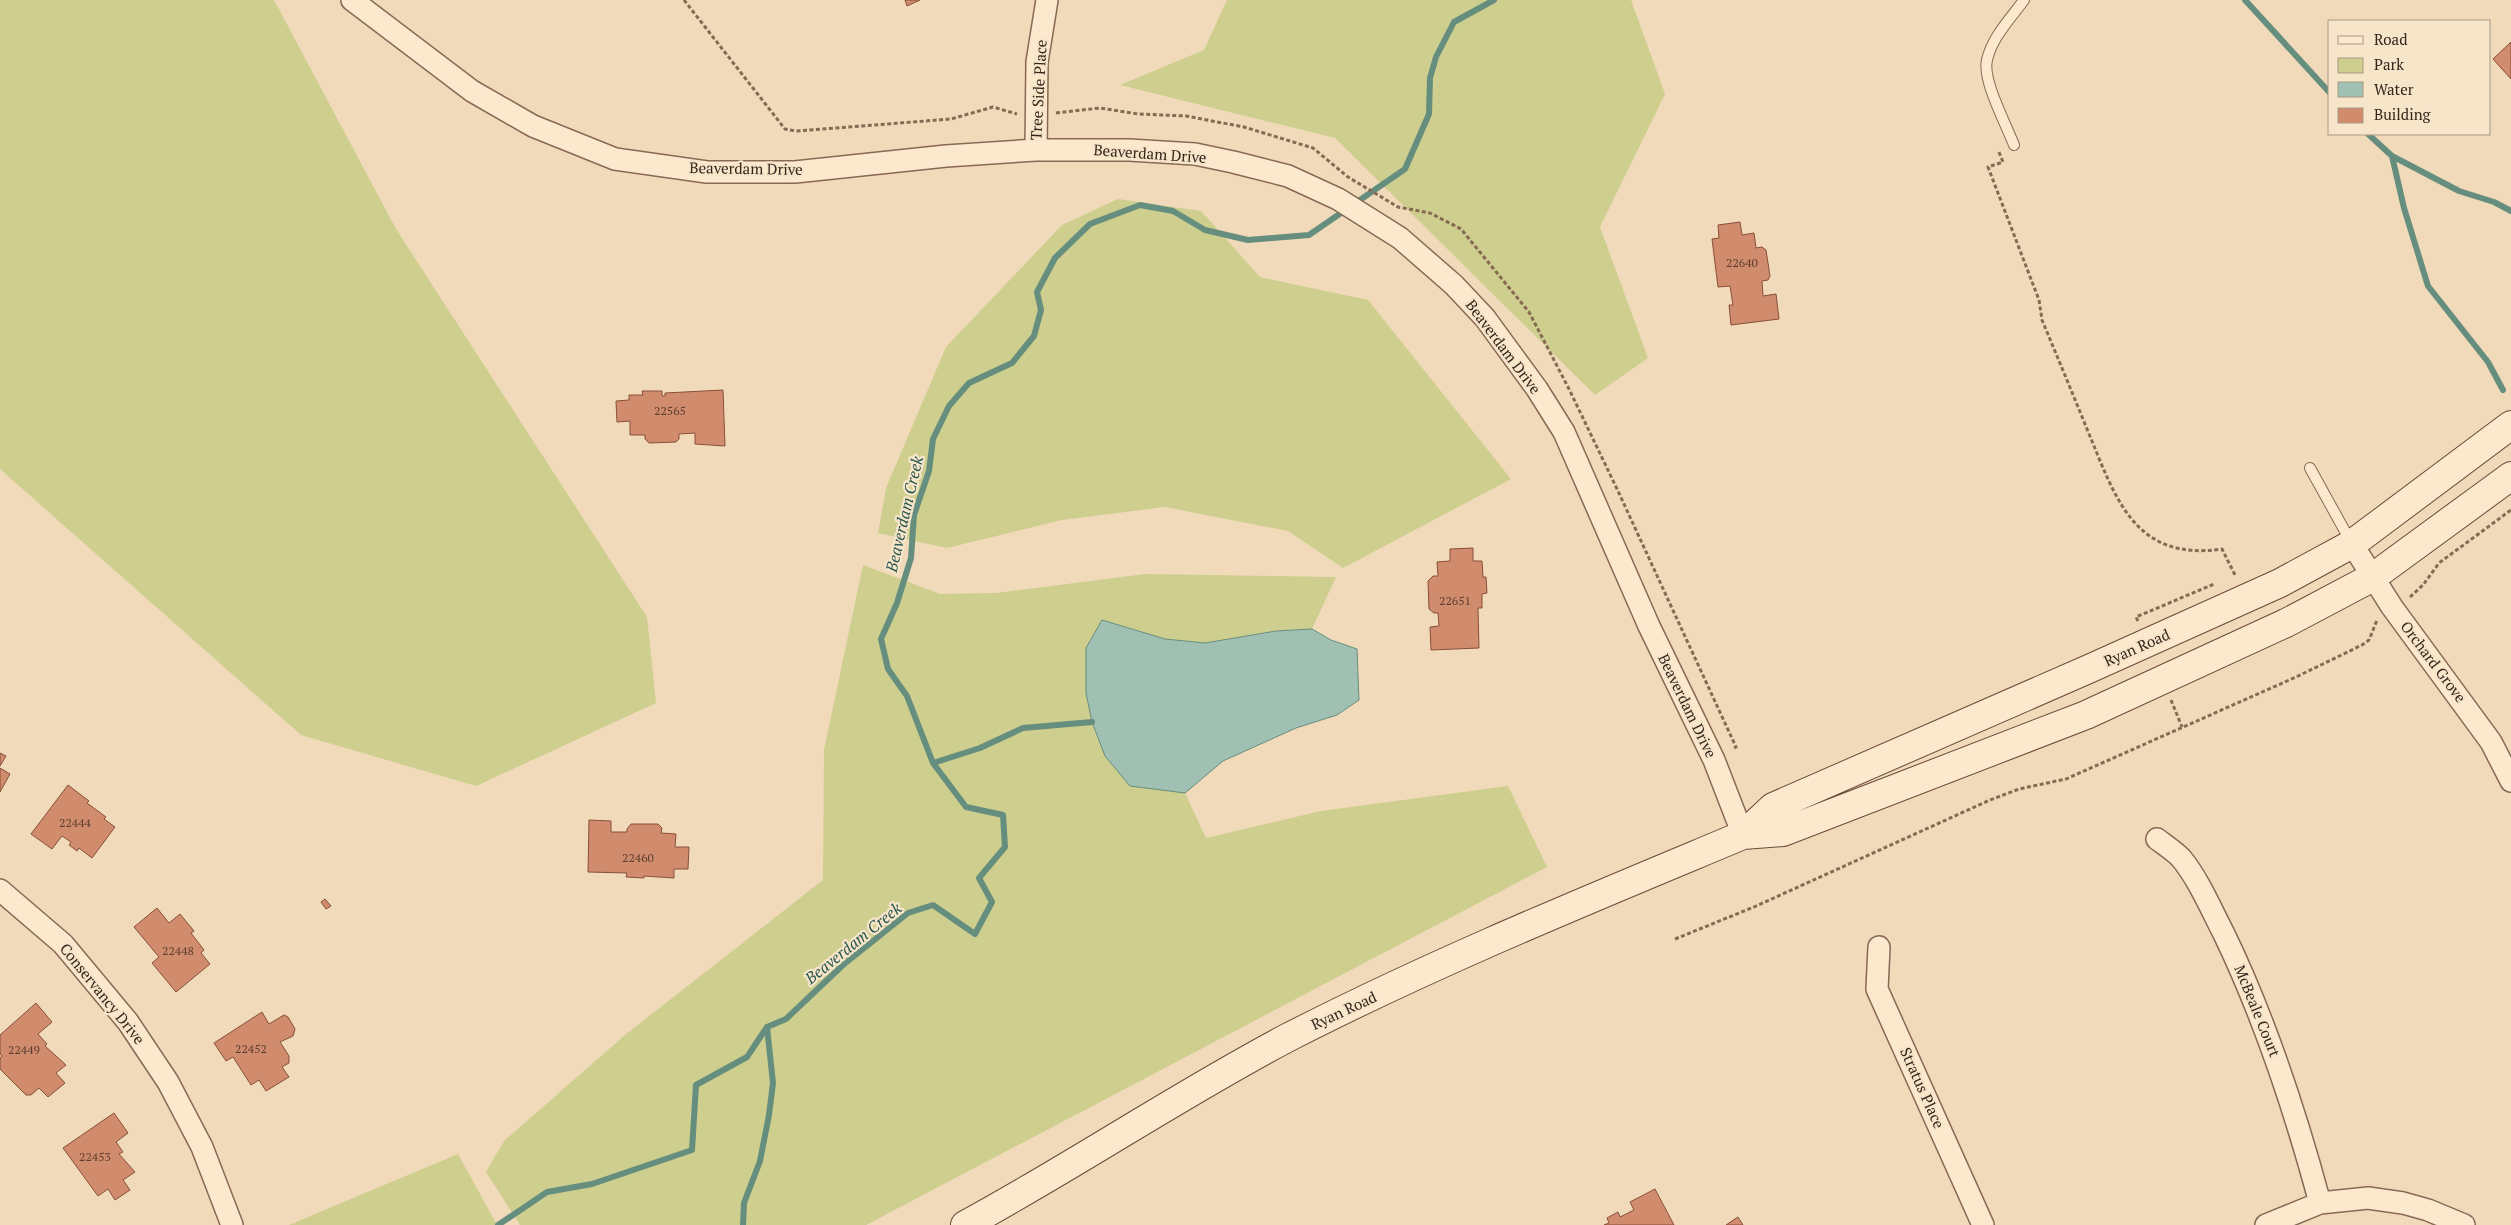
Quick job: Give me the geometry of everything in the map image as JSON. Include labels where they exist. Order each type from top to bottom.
[{"type":"main road","name":"Ryan Road","points":[[965,1225],[1142,1120],[1287,1038],[1438,966],[1743,834],[1773,807],[2280,583],[2352,544],[2511,425]]},
{"type":"main road","name":"Ryan Road","points":[[1743,834],[1783,832],[2086,715],[2286,623],[2373,577],[2511,476]]},
{"type":"street","name":"Beaverdam Drive","points":[[352,0],[472,91],[533,126],[615,159],[707,172],[795,172],[946,156],[1036,150],[1129,150],[1195,154],[1288,176],[1338,199],[1400,238],[1454,285],[1485,318],[1537,389],[1564,432],[1649,626],[1714,760],[1743,834]]},
{"type":"street","name":"Tree Side Place","points":[[1036,150],[1037,62],[1047,0]]},
{"type":"street","name":"Orchard Grove","points":[[2352,544],[2392,607],[2491,742],[2511,781]]},
{"type":"street","name":"McBeale Court","points":[[2157,839],[2180,858],[2190,872],[2203,893],[2235,957],[2264,1022],[2295,1111],[2320,1203]]},
{"type":"street","name":"Conservancy Drive","points":[[0,890],[62,944],[128,1022],[168,1082],[193,1131],[232,1225]]},
{"type":"street","name":"Stratus Place","points":[[1879,947],[1877,989],[1984,1225]]},
{"type":"street","points":[[2266,1225],[2320,1203],[2368,1198],[2403,1203],[2428,1210],[2464,1225]]},
{"type":"lane","points":[[2014,145],[1990,85],[1987,61],[1999,33],[2024,0]]},
{"type":"lane","points":[[2310,468],[2352,544]]},
{"type":"path","points":[[684,0],[769,106],[785,129],[796,131],[951,119],[994,107],[1014,114],[1036,115],[1100,108],[1138,114],[1186,116],[1244,126],[1312,148],[1360,184],[1385,199]]},
{"type":"path","points":[[2014,145],[1998,150],[2003,162],[1988,167],[2039,300],[2042,320],[2116,497],[2142,530],[2157,541],[2173,548],[2190,551],[2222,549],[2236,575],[2226,579]]},
{"type":"path","points":[[2402,597],[2410,597],[2439,563],[2511,510]]},
{"type":"path","points":[[2147,643],[2136,617],[2217,583]]},
{"type":"path","points":[[1675,939],[1754,907],[1990,800],[2019,789],[2066,779],[2362,645],[2368,640],[2377,619]]},
{"type":"path","points":[[2163,680],[2182,727]]},
{"type":"green space","points":[[0,0],[274,0],[396,229],[647,617],[656,703],[476,786],[301,735],[0,469]]},
{"type":"green space","points":[[1227,0],[1631,0],[1665,94],[1600,227],[1648,358],[1595,395],[1335,138],[1120,85],[1204,50]]},
{"type":"green space","points":[[1118,199],[1201,211],[1260,277],[1368,300],[1511,479],[1343,568],[1288,531],[1165,507],[1062,520],[947,548],[878,533],[886,488],[946,347],[1062,225]]},
{"type":"green space","points":[[863,565],[940,594],[996,593],[1145,574],[1336,577],[1312,629],[1276,631],[1205,643],[1165,639],[1102,620],[1130,786],[1185,793],[1206,838],[1321,811],[1508,786],[1547,867],[866,1225],[520,1225],[486,1172],[504,1141],[625,1035],[823,880],[824,750]]},
{"type":"green space","points":[[458,1154],[497,1225],[289,1225]]},
{"type":"water","points":[[1102,620],[1165,639],[1205,643],[1276,631],[1312,629],[1331,640],[1357,649],[1359,700],[1337,715],[1296,728],[1223,761],[1185,793],[1130,786],[1105,756],[1092,722],[1086,693],[1086,648]]},
{"type":"building","points":[[905,0],[920,0],[907,6]]},
{"type":"building","points":[[2511,42],[2511,79],[2493,59]]},
{"type":"building","points":[[1740,222],[1742,235],[1754,233],[1756,248],[1762,247],[1766,250],[1770,276],[1768,280],[1762,281],[1763,296],[1776,294],[1779,319],[1731,325],[1729,305],[1733,305],[1730,286],[1718,287],[1712,239],[1719,238],[1718,225]]},
{"type":"building","points":[[723,390],[725,446],[695,444],[695,433],[679,434],[679,439],[676,442],[649,443],[645,439],[645,435],[630,435],[630,421],[617,422],[616,401],[629,400],[629,395],[643,395],[642,391],[662,391],[662,396],[665,396],[665,393]]},
{"type":"building","points":[[1473,548],[1473,561],[1482,561],[1487,593],[1482,594],[1482,608],[1478,608],[1479,648],[1431,650],[1430,627],[1439,626],[1438,613],[1434,613],[1429,609],[1428,581],[1433,576],[1438,576],[1437,562],[1450,561],[1450,549]]},
{"type":"building","points":[[0,753],[6,756],[0,766]]},
{"type":"building","points":[[0,768],[10,774],[0,792]]},
{"type":"building","points":[[68,785],[89,801],[87,803],[106,817],[104,819],[115,827],[92,858],[79,848],[77,851],[69,845],[71,842],[62,836],[52,849],[31,834]]},
{"type":"building","points":[[589,820],[611,821],[611,832],[627,832],[631,824],[658,824],[662,828],[661,833],[676,834],[675,847],[689,847],[688,869],[674,869],[674,878],[626,877],[627,873],[588,872]]},
{"type":"building","points":[[325,899],[331,906],[326,909],[321,902]]},
{"type":"building","points":[[157,908],[169,923],[180,914],[194,931],[191,933],[204,950],[201,953],[210,964],[176,992],[152,963],[159,957],[134,927]]},
{"type":"building","points":[[36,1003],[52,1022],[38,1034],[47,1044],[45,1046],[66,1065],[56,1073],[65,1083],[48,1097],[39,1088],[31,1095],[26,1095],[0,1069],[0,1058],[2,1056],[0,1054],[0,1035]]},
{"type":"building","points":[[262,1012],[269,1024],[284,1015],[288,1017],[295,1029],[293,1036],[280,1042],[289,1056],[289,1063],[282,1067],[289,1077],[266,1091],[259,1080],[251,1085],[233,1057],[226,1061],[214,1043]]},
{"type":"building","points":[[114,1113],[128,1133],[116,1142],[123,1152],[119,1154],[135,1172],[123,1180],[130,1190],[115,1200],[108,1189],[98,1196],[63,1148]]},
{"type":"building","points":[[1655,1189],[1674,1225],[1604,1225],[1609,1223],[1607,1218],[1618,1212],[1620,1217],[1634,1210],[1630,1202]]},
{"type":"building","points":[[1738,1217],[1743,1225],[1726,1225]]},
{"type":"waterway","name":"Beaverdam Creek","points":[[498,1225],[547,1192],[592,1184],[692,1150],[696,1085],[747,1057],[767,1027],[786,1019],[843,965],[908,913],[933,905],[975,934],[992,902],[979,878],[1005,847],[1003,815],[966,807],[933,763],[907,696],[888,669],[881,639],[897,603],[911,558],[914,515],[929,471],[933,439],[949,406],[969,383],[1012,363],[1034,336],[1041,310],[1037,292],[1055,258],[1090,224],[1140,205],[1173,211],[1205,230],[1248,240],[1309,235],[1405,169],[1429,114],[1430,78],[1436,57],[1454,22],[1494,0]]},
{"type":"waterway","points":[[2245,0],[2328,91]]},
{"type":"waterway","points":[[2369,135],[2392,156],[2404,208],[2428,286],[2488,362],[2503,390]]},
{"type":"waterway","points":[[2392,156],[2459,191],[2494,202],[2511,211]]},
{"type":"waterway","points":[[933,763],[980,748],[1023,728],[1092,722]]},
{"type":"waterway","points":[[743,1225],[744,1203],[760,1161],[773,1083],[767,1027]]}]
